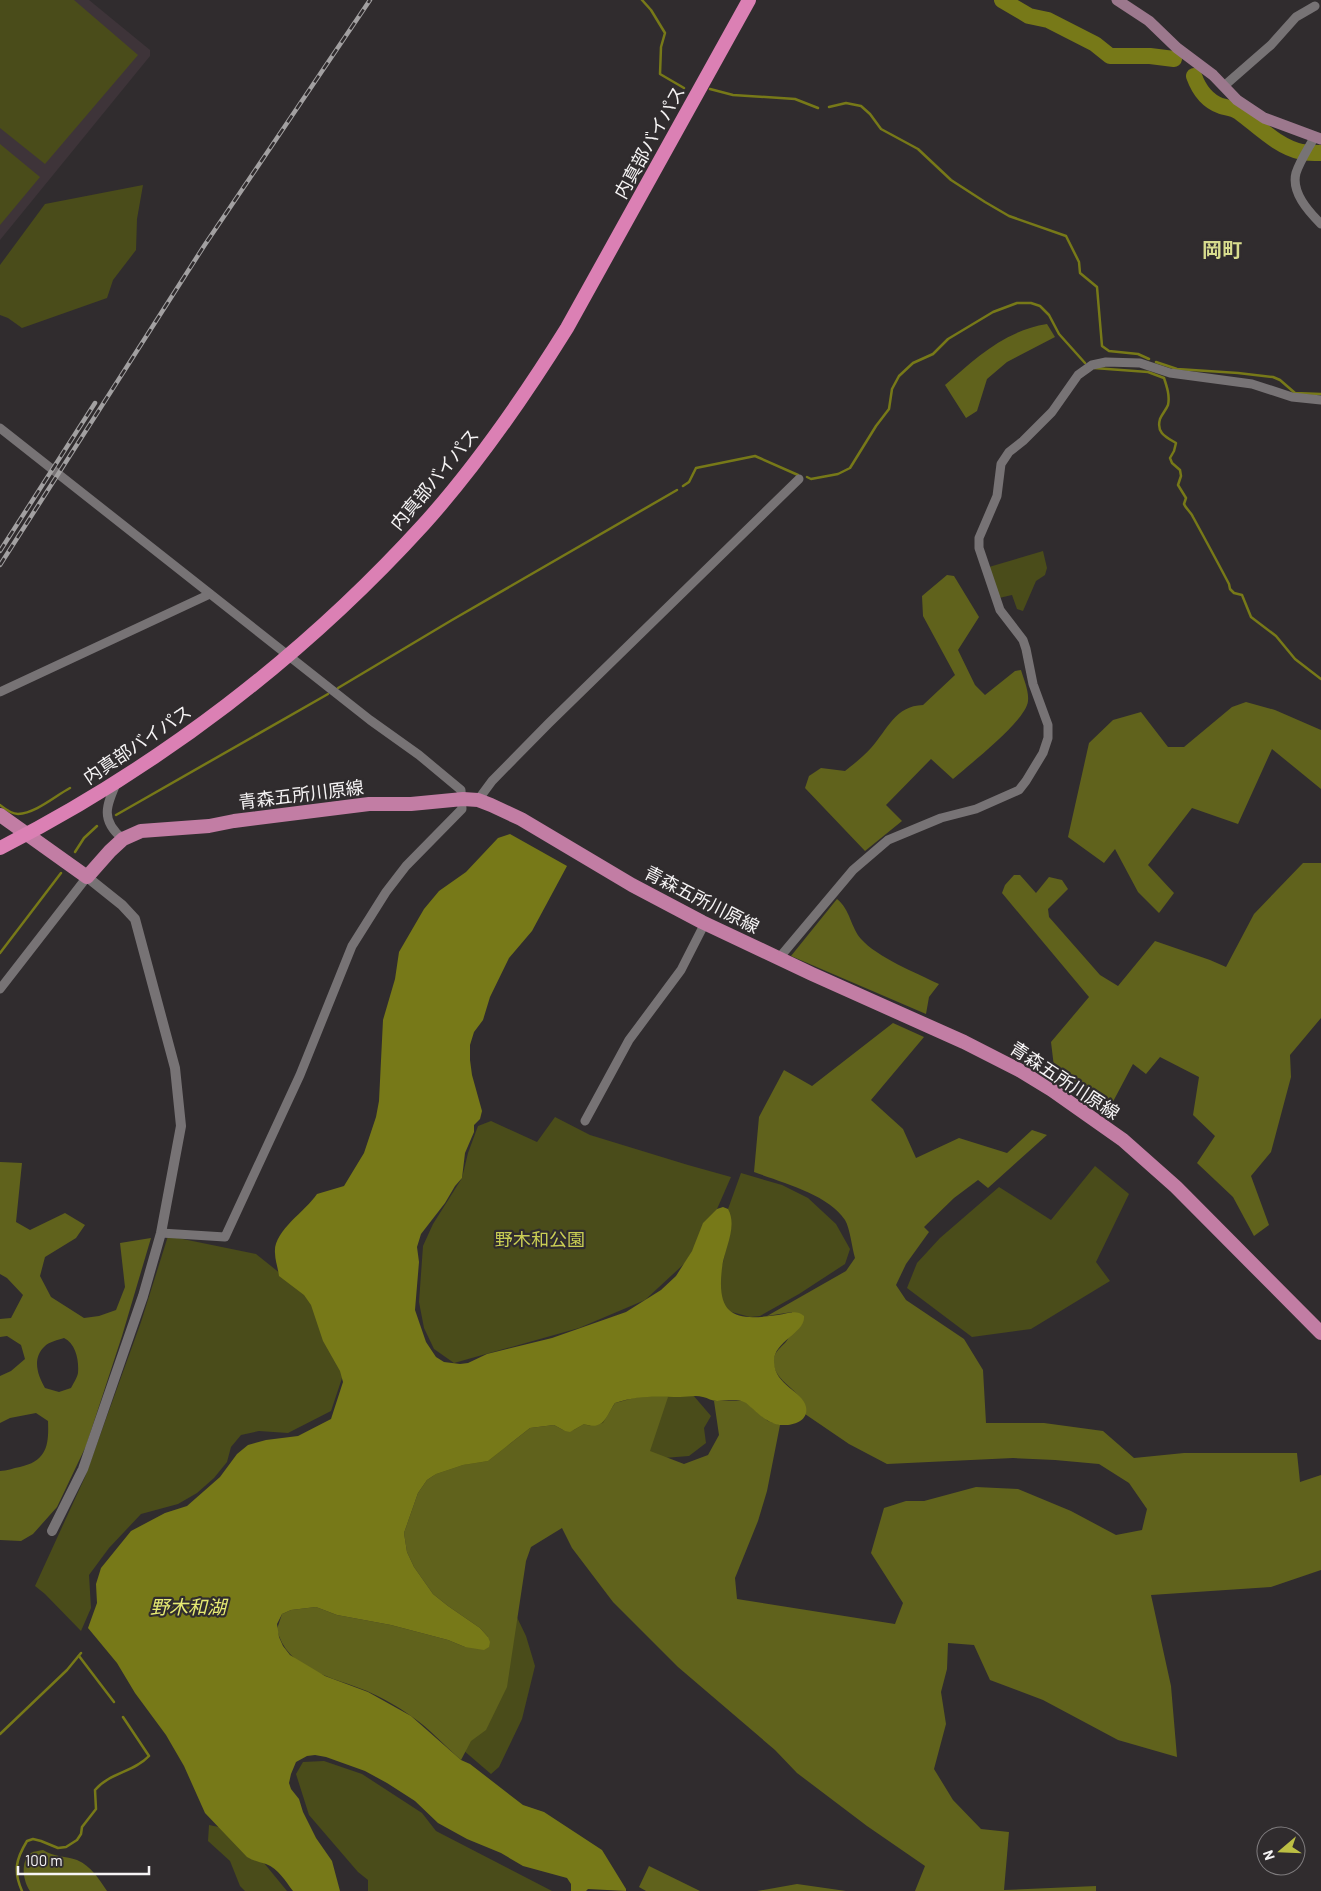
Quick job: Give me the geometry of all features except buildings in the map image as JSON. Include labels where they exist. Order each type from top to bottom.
[{"type":"highway","name":"内真部バイパス","points":[[0,848],[67,813],[118,782],[202,723],[289,655],[360,591],[425,523],[470,469],[534,381],[571,320],[749,0]]},
{"type":"main road","points":[[1117,0],[1149,21],[1177,48],[1213,75],[1237,100],[1264,118],[1319,138]]},
{"type":"main road","name":"青森五所川原線","points":[[87,877],[123,839],[141,831],[209,826],[234,821],[370,804],[411,804],[463,799],[478,800],[521,819],[632,885],[705,923],[964,1042],[1019,1070],[1077,1107],[1123,1140],[1176,1187],[1321,1333]]},
{"type":"main road","points":[[0,815],[87,877]]},
{"type":"street","points":[[1224,86],[1271,45],[1296,17],[1315,6]]},
{"type":"street","points":[[1319,138],[1306,153],[1296,174],[1301,200],[1309,212],[1321,224]]},
{"type":"street","points":[[779,958],[853,870],[888,840],[941,818],[976,809],[1019,790],[1042,753],[1048,738],[1048,725],[1033,684],[1026,649],[1023,640],[1000,610],[979,548],[979,538],[997,496],[1001,464],[1009,452],[1052,412],[1078,375],[1092,364],[1106,362],[1140,363],[1170,373],[1252,384],[1292,397],[1321,400]]},
{"type":"street","points":[[0,428],[370,720],[420,755],[461,790],[463,799],[462,809],[406,866],[386,892],[352,946],[300,1075],[225,1237],[161,1232]]},
{"type":"street","points":[[478,800],[492,781],[549,723],[799,479]]},
{"type":"street","points":[[0,692],[210,594]]},
{"type":"street","points":[[118,782],[108,802],[108,816],[112,830],[123,839]]},
{"type":"street","points":[[0,989],[87,877],[122,905],[135,919],[175,1068],[181,1126],[161,1232],[143,1296],[83,1469],[52,1531]]},
{"type":"street","points":[[585,1121],[629,1040],[681,970],[705,923]]},
{"type":"shaded area","points":[[0,0],[89,0],[150,50],[150,56],[0,240]]},
{"type":"shaded area","points":[[1047,324],[1055,337],[1007,362],[987,379],[977,411],[966,418],[945,385],[1004,339]]},
{"type":"shaded area","points":[[947,575],[954,576],[979,617],[958,650],[975,685],[985,695],[1015,671],[1021,670],[1027,689],[1028,701],[1018,720],[1008,731],[953,779],[931,759],[886,805],[902,821],[865,851],[805,788],[809,776],[821,768],[845,771],[868,751],[899,714],[913,706],[923,705],[955,675],[923,616],[922,596]]},
{"type":"shaded area","points":[[1246,702],[1275,710],[1321,730],[1321,789],[1272,749],[1238,824],[1192,808],[1148,865],[1174,893],[1159,913],[1138,892],[1115,849],[1104,863],[1068,837],[1089,743],[1113,720],[1141,712],[1168,747],[1184,747],[1232,707]]},
{"type":"shaded area","points":[[1303,863],[1321,863],[1321,1018],[1290,1055],[1291,1077],[1271,1152],[1251,1176],[1269,1225],[1254,1236],[1233,1197],[1197,1163],[1215,1136],[1193,1115],[1199,1077],[1160,1057],[1146,1074],[1133,1064],[1108,1111],[1054,1067],[1051,1042],[1089,997],[1002,893],[1005,885],[1014,875],[1020,875],[1036,893],[1049,877],[1062,880],[1068,889],[1048,909],[1049,917],[1100,975],[1118,986],[1155,941],[1226,967],[1254,914]]},
{"type":"shaded area","points":[[837,899],[845,908],[858,935],[868,946],[897,964],[939,984],[929,997],[926,1014],[791,956]]},
{"type":"shaded area","points":[[893,1023],[924,1037],[871,1100],[903,1129],[916,1158],[959,1138],[1007,1153],[1032,1130],[1047,1135],[988,1188],[978,1180],[954,1198],[924,1227],[929,1232],[906,1264],[896,1285],[906,1300],[964,1339],[983,1370],[986,1423],[1044,1423],[1103,1431],[1134,1458],[1184,1453],[1297,1453],[1300,1482],[1321,1475],[1321,1570],[1271,1587],[1151,1595],[1171,1686],[1177,1757],[1118,1740],[1043,1700],[990,1680],[974,1645],[948,1643],[947,1669],[941,1692],[946,1724],[934,1769],[953,1800],[981,1829],[1009,1832],[1004,1890],[1096,1886],[1096,1891],[915,1891],[925,1866],[867,1826],[797,1773],[775,1750],[678,1667],[613,1602],[572,1548],[562,1528],[531,1547],[526,1561],[507,1687],[486,1730],[471,1741],[461,1760],[424,1726],[396,1706],[367,1691],[326,1676],[300,1663],[282,1643],[277,1629],[282,1614],[291,1610],[316,1607],[337,1615],[391,1625],[448,1640],[465,1647],[471,1647],[488,1637],[480,1628],[433,1594],[414,1567],[407,1552],[404,1533],[418,1493],[427,1480],[436,1474],[463,1465],[488,1461],[530,1428],[554,1425],[565,1431],[574,1430],[584,1424],[590,1426],[603,1423],[615,1403],[638,1397],[668,1397],[650,1451],[684,1464],[708,1455],[719,1435],[714,1401],[744,1401],[768,1421],[780,1425],[767,1491],[758,1521],[735,1578],[737,1599],[895,1624],[903,1603],[871,1553],[884,1508],[906,1501],[924,1501],[976,1487],[1018,1489],[1071,1511],[1116,1535],[1142,1530],[1147,1509],[1129,1483],[1099,1464],[1013,1458],[887,1464],[849,1444],[805,1414],[805,1407],[798,1395],[777,1373],[774,1360],[777,1352],[789,1336],[792,1312],[767,1316],[846,1271],[855,1258],[847,1224],[828,1203],[804,1190],[754,1172],[759,1117],[784,1070],[812,1086]]},
{"type":"shaded area","points":[[0,1162],[22,1163],[16,1222],[30,1230],[65,1213],[85,1225],[76,1238],[45,1257],[40,1276],[51,1297],[84,1318],[99,1316],[116,1310],[125,1287],[120,1243],[151,1238],[122,1336],[86,1446],[57,1507],[33,1534],[21,1541],[0,1540],[0,1471],[29,1464],[41,1456],[47,1445],[48,1421],[36,1413],[10,1418],[0,1423],[0,1376],[11,1371],[25,1359],[21,1345],[7,1336],[0,1337],[0,1319],[11,1318],[23,1295],[7,1278],[0,1274]],"holes":[[[64,1338],[74,1348],[77,1358],[78,1373],[76,1379],[71,1388],[59,1392],[45,1388],[38,1372],[38,1356],[49,1343]]]},
{"type":"shaded area","points":[[43,1850],[82,1863],[94,1873],[107,1891],[30,1891],[24,1877],[25,1861],[31,1853]]},
{"type":"shaded area","points":[[649,1866],[700,1891],[646,1891],[639,1887]]},
{"type":"shaded area","points":[[797,1884],[846,1891],[757,1891]]},
{"type":"green space","points":[[0,0],[74,0],[138,55],[45,164],[0,128]]},
{"type":"green space","points":[[0,144],[40,177],[0,225]]},
{"type":"green space","points":[[143,185],[137,219],[136,250],[113,280],[107,298],[22,328],[0,315],[0,265],[45,204]]},
{"type":"green space","points":[[1043,551],[1047,568],[1045,575],[1036,581],[1023,611],[1017,609],[1012,595],[999,598],[989,567]]},
{"type":"green space","name":"野木和公園","points":[[555,1117],[590,1135],[731,1177],[717,1209],[685,1263],[645,1300],[579,1328],[454,1363],[434,1349],[424,1328],[419,1302],[423,1246],[433,1224],[462,1178],[468,1153],[478,1126],[491,1121],[537,1142]]},
{"type":"green space","points":[[1095,1166],[1129,1194],[1096,1262],[1110,1281],[1031,1329],[972,1337],[907,1288],[917,1263],[940,1238],[999,1187],[1051,1220]]},
{"type":"green space","points":[[741,1173],[782,1185],[808,1198],[836,1224],[850,1249],[845,1264],[799,1294],[760,1316],[750,1317],[728,1311],[712,1300],[724,1259],[728,1209]]},
{"type":"green space","points":[[168,1236],[256,1254],[311,1298],[343,1375],[331,1411],[288,1433],[259,1431],[241,1435],[231,1447],[227,1462],[214,1478],[197,1493],[178,1504],[141,1514],[109,1548],[89,1575],[91,1608],[81,1631],[35,1586],[85,1477],[141,1322]]},
{"type":"green space","points":[[672,1392],[693,1395],[711,1416],[704,1428],[706,1443],[689,1456],[601,1463],[550,1477],[511,1490],[468,1508],[448,1513],[450,1529],[466,1554],[512,1607],[526,1636],[535,1666],[522,1719],[499,1767],[491,1774],[413,1707],[357,1677],[302,1657],[288,1641],[284,1625],[290,1617],[299,1614],[363,1621],[419,1637],[460,1652],[490,1654],[495,1641],[483,1623],[447,1594],[412,1547],[413,1516],[436,1471],[480,1461],[506,1446],[592,1421],[618,1403],[644,1394]]},
{"type":"green space","points":[[324,1761],[362,1774],[422,1813],[436,1831],[552,1891],[368,1891],[368,1880],[358,1872],[309,1815],[296,1774],[303,1762]]},
{"type":"green space","points":[[209,1825],[224,1828],[264,1863],[287,1891],[245,1891],[240,1886],[230,1861],[208,1841]]},
{"type":"water","name":"野木和湖","points":[[510,834],[567,866],[532,931],[509,958],[490,997],[483,1020],[474,1032],[470,1045],[472,1075],[482,1111],[480,1119],[474,1125],[474,1132],[465,1153],[462,1178],[421,1234],[417,1247],[419,1262],[415,1310],[426,1342],[436,1357],[444,1362],[468,1363],[487,1354],[552,1338],[626,1312],[661,1290],[676,1276],[692,1251],[703,1223],[717,1209],[723,1207],[728,1209],[732,1223],[722,1268],[722,1297],[726,1306],[740,1316],[763,1317],[795,1312],[804,1316],[800,1327],[779,1348],[774,1362],[779,1377],[804,1401],[806,1412],[799,1422],[782,1425],[766,1420],[741,1401],[715,1401],[697,1396],[632,1399],[615,1403],[604,1421],[596,1426],[584,1424],[570,1432],[554,1425],[530,1428],[488,1461],[463,1465],[436,1474],[427,1480],[418,1493],[404,1533],[407,1552],[414,1567],[433,1594],[480,1628],[488,1637],[489,1647],[484,1650],[465,1647],[448,1640],[391,1625],[337,1615],[316,1607],[291,1610],[282,1614],[277,1624],[279,1637],[290,1655],[325,1676],[368,1692],[411,1716],[461,1760],[470,1764],[523,1805],[544,1812],[602,1850],[626,1891],[588,1889],[586,1891],[571,1891],[571,1884],[567,1878],[523,1866],[501,1853],[467,1839],[438,1823],[415,1801],[387,1783],[365,1771],[315,1755],[307,1756],[296,1762],[289,1783],[299,1799],[303,1812],[316,1838],[332,1861],[340,1891],[293,1891],[270,1866],[247,1857],[205,1813],[184,1766],[166,1735],[135,1693],[117,1663],[88,1628],[97,1603],[96,1584],[101,1568],[131,1531],[165,1513],[187,1506],[220,1477],[237,1454],[248,1445],[266,1440],[298,1436],[331,1419],[343,1382],[340,1371],[323,1341],[311,1305],[304,1295],[279,1276],[275,1256],[276,1245],[284,1229],[317,1194],[344,1186],[364,1153],[376,1117],[379,1101],[383,1020],[395,979],[399,952],[424,909],[439,891],[466,872],[498,838]]},
{"type":"waterway","points":[[642,0],[651,10],[665,33],[661,47],[660,74],[684,88]]},
{"type":"waterway","points":[[1002,0],[1029,16],[1048,20],[1095,44],[1110,56],[1150,56],[1174,59]]},
{"type":"waterway","points":[[1194,76],[1198,86],[1208,98],[1221,106],[1239,112],[1285,146],[1302,152],[1321,153]]},
{"type":"waterway","points":[[710,89],[733,95],[795,99],[818,108]]},
{"type":"waterway","points":[[829,107],[846,103],[861,106],[870,114],[881,129],[918,149],[951,180],[985,202],[1009,216],[1066,236],[1079,262],[1080,273],[1097,287],[1102,346],[1109,351],[1138,354],[1149,359]]},
{"type":"waterway","points":[[807,477],[811,479],[838,474],[850,468],[889,409],[892,389],[899,376],[913,363],[933,354],[948,339],[993,312],[1017,303],[1031,303],[1040,306],[1049,315],[1059,334],[1085,363]]},
{"type":"waterway","points":[[1156,362],[1177,369],[1273,377],[1280,380],[1295,393],[1321,394]]},
{"type":"waterway","points":[[1094,368],[1148,372],[1164,378],[1169,402],[1160,419],[1159,428],[1163,434],[1176,443],[1170,458],[1172,463],[1180,470],[1181,476],[1178,485],[1186,498],[1185,506],[1192,515],[1230,589],[1234,593],[1242,595],[1251,617],[1276,636],[1295,659],[1321,679]]},
{"type":"waterway","points":[[683,486],[689,482],[696,468],[755,456],[798,475]]},
{"type":"waterway","points":[[338,688],[677,490]]},
{"type":"waterway","points":[[116,815],[328,694]]},
{"type":"waterway","points":[[0,805],[13,813],[25,813],[32,811],[70,788]]},
{"type":"waterway","points":[[75,852],[84,838],[97,826]]},
{"type":"waterway","points":[[0,953],[61,873]]},
{"type":"waterway","points":[[0,1734],[67,1670],[81,1653]]},
{"type":"waterway","points":[[79,1656],[114,1702]]},
{"type":"waterway","points":[[22,1891],[17,1877],[17,1865],[27,1841],[33,1839],[58,1848],[66,1847],[77,1840],[81,1834],[82,1827],[96,1809],[95,1790],[107,1780],[136,1766],[149,1756],[123,1717]]},
{"type":"railway","points":[[0,565],[204,246],[370,0]]},
{"type":"railway","points":[[0,551],[95,403]]},
{"type":"district","name":"岡町","points":[[1222,249]]}]
